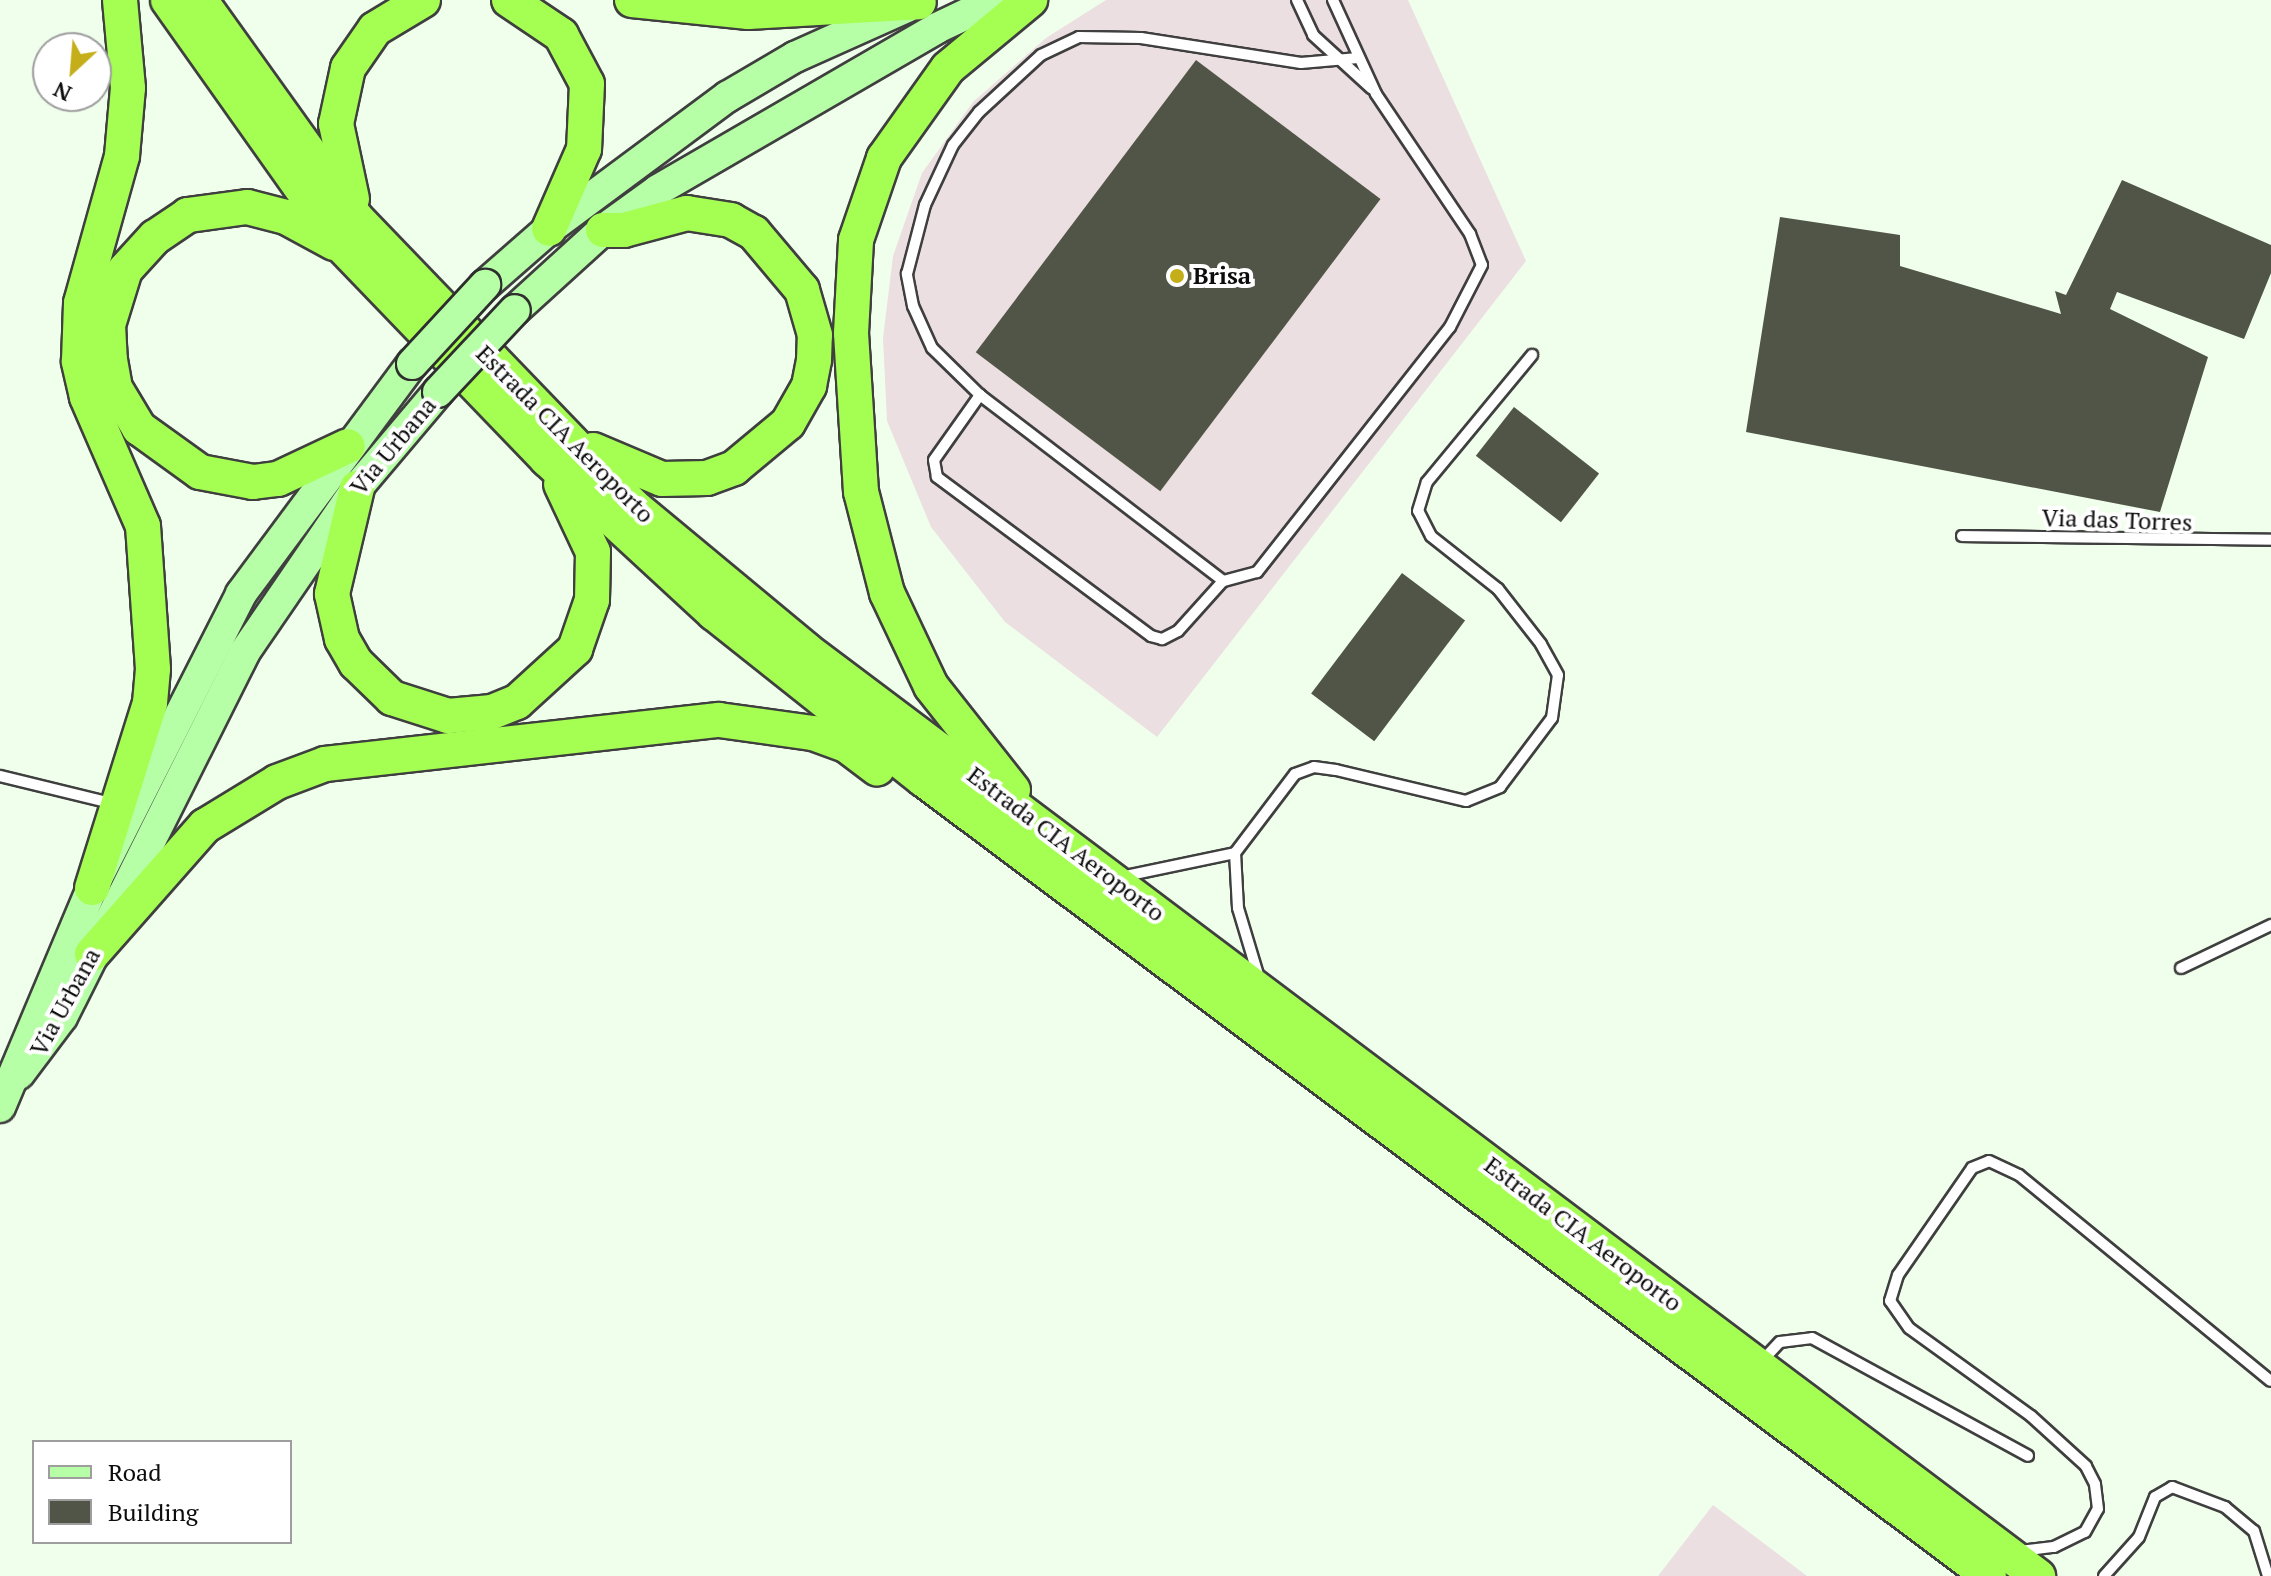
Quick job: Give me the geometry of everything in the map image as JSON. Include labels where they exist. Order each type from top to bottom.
[{"type":"highway","points":[[92,888],[150,703],[148,562],[122,469],[87,397],[77,327],[122,156],[128,88],[120,0]]},
{"type":"highway","name":"Estrada CIA Aeroporto","points":[[168,0],[350,233],[714,613],[923,779],[1351,1099],[1998,1564],[2038,1576]]},
{"type":"highway","name":"Estrada CIA Aeroporto","points":[[200,0],[350,233]]},
{"type":"highway","points":[[348,446],[298,472],[253,482],[179,462],[125,408],[115,388],[108,325],[125,270],[139,252],[170,225],[207,209],[247,207],[350,233],[337,142],[341,87],[375,29],[423,0]]},
{"type":"highway","points":[[509,0],[561,35],[587,84],[584,149],[549,229]]},
{"type":"highway","points":[[1030,0],[948,68],[884,158],[866,200],[854,259],[852,403],[873,550],[908,642],[931,686],[1044,828]]},
{"type":"highway","points":[[643,1],[801,13],[921,1]]},
{"type":"highway","points":[[556,449],[639,474],[707,478],[774,441],[800,407],[814,360],[815,335],[802,290],[754,233],[731,220],[687,213],[624,230],[603,230]]},
{"type":"highway","points":[[357,488],[332,594],[342,639],[356,663],[392,698],[424,711],[492,712],[533,693],[564,663],[592,600],[593,552],[556,449]]},
{"type":"highway","name":"Estrada CIA Aeroporto","points":[[556,449],[633,506],[805,649],[1758,1365],[1998,1564]]},
{"type":"highway","points":[[92,954],[205,826],[305,770],[395,751],[719,720],[760,723],[846,745],[1281,1063],[1351,1099]]},
{"type":"main road","name":"Via Urbana","points":[[14,1078],[50,1038],[244,653],[357,488],[438,392],[515,310],[603,230],[704,163],[937,28],[996,0]]},
{"type":"main road","name":"Via Urbana","points":[[14,1078],[17,1057],[92,888],[241,594],[348,446],[412,364],[485,285],[549,229],[727,97],[795,57],[921,1]]},
{"type":"main road","points":[[0,1107],[14,1078]]},
{"type":"lane","points":[[1297,0],[1313,35],[1339,64],[1374,90]]},
{"type":"lane","points":[[980,395],[933,467],[937,477],[1014,536],[1162,639],[1178,631],[1223,581],[1257,572],[1450,327],[1482,265],[1470,234],[1374,90],[1333,0]]},
{"type":"lane","points":[[1223,581],[980,395],[932,348],[907,274],[936,176],[990,103],[1041,55],[1079,37],[1141,38],[1339,64],[1358,58]]},
{"type":"lane","points":[[1114,879],[1235,853],[1302,769],[1336,770],[1466,801],[1500,787],[1552,718],[1558,675],[1541,644],[1498,589],[1431,536],[1418,511],[1427,482],[1532,355]]},
{"type":"lane","name":"Via das Torres","points":[[1962,536],[2271,540]]},
{"type":"lane","points":[[0,776],[117,804]]},
{"type":"lane","points":[[1235,853],[1238,908],[1263,992]]},
{"type":"lane","points":[[2181,968],[2271,925]]},
{"type":"lane","points":[[1998,1564],[2076,1540],[2098,1509],[2086,1466],[2031,1416],[1909,1328],[1890,1301],[1898,1275],[1972,1168],[1989,1161],[2019,1175],[2271,1381]]},
{"type":"lane","points":[[1758,1365],[1780,1342],[1812,1338],[2028,1456]]},
{"type":"lane","points":[[2104,1576],[2139,1537],[2155,1497],[2172,1487],[2225,1507],[2254,1531],[2268,1576]]},
{"type":"shaded area","points":[[1106,0],[1408,0],[1526,261],[1157,737],[1005,622],[931,527],[887,421],[883,338],[893,256],[922,173],[973,102],[1046,38]]},
{"type":"shaded area","points":[[1713,1505],[1807,1576],[1658,1576]]},
{"type":"building","name":"Brisa","points":[[1196,60],[1380,199],[1160,491],[976,352]]},
{"type":"building","points":[[2122,180],[2271,245],[2271,273],[2244,339],[2117,292],[2110,309],[2208,357],[2160,512],[1746,432],[1780,217],[1900,235],[1900,266],[2061,314],[2055,291],[2066,295]]},
{"type":"building","points":[[1514,407],[1599,473],[1561,522],[1476,456]]},
{"type":"building","points":[[1402,573],[1465,621],[1374,741],[1311,694]]},
{"type":"place","name":"Brisa","points":[[1177,276]]}]
